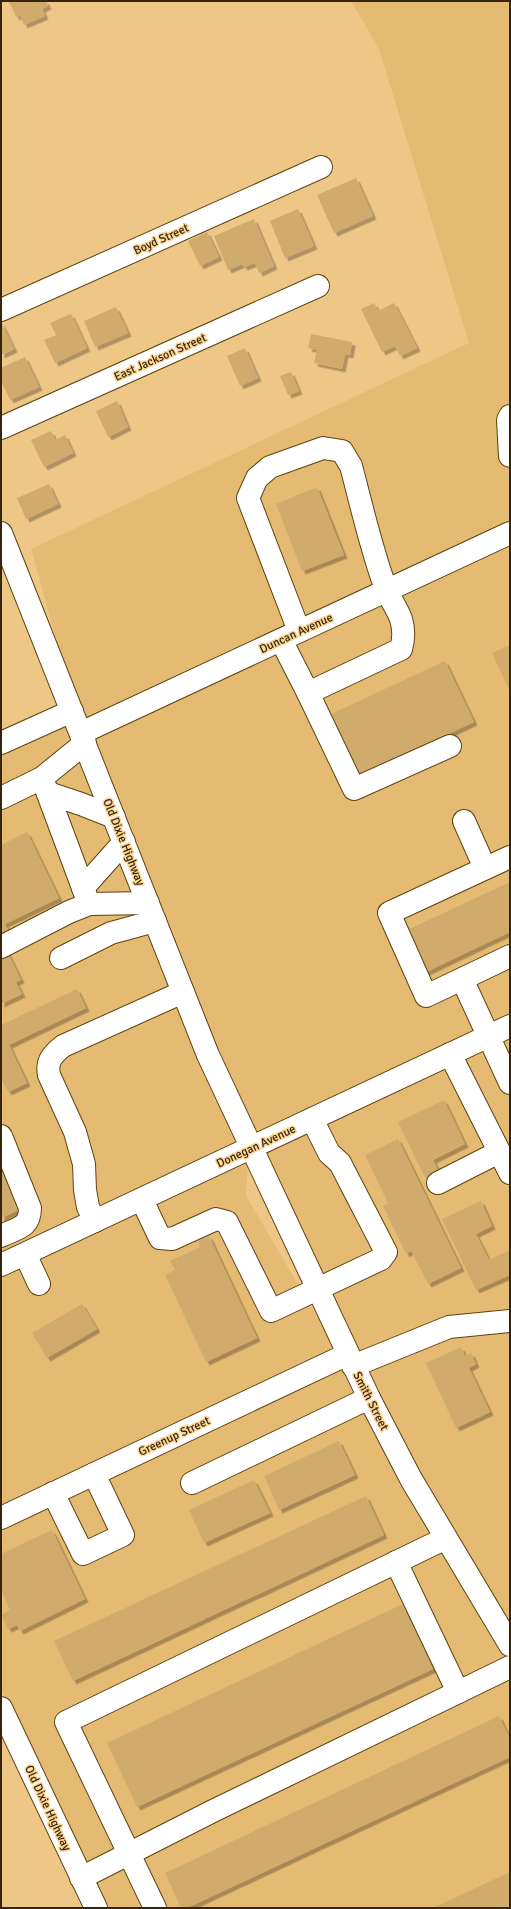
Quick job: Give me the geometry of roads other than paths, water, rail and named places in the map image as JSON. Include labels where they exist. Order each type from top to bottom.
[{"type":"street","name":"Boyd Street","points":[[1,310],[321,167]]},
{"type":"street","name":"East Jackson Street","points":[[1,428],[318,286]]},
{"type":"street","points":[[510,416],[508,420],[510,456]]},
{"type":"street","points":[[308,693],[401,649],[403,630],[401,618],[387,591],[373,550],[351,466],[342,452],[324,448],[270,467],[257,478],[248,498],[308,693],[354,789],[450,746]]},
{"type":"street","name":"Old Dixie Highway","points":[[1,533],[208,1055],[252,1148]]},
{"type":"street","name":"Duncan Avenue","points":[[1,798],[45,786],[83,738],[290,636],[510,533]]},
{"type":"street","points":[[1,743],[72,711]]},
{"type":"street","points":[[45,786],[82,804],[114,817]]},
{"type":"street","points":[[45,786],[86,896]]},
{"type":"street","points":[[464,821],[485,868]]},
{"type":"street","points":[[1,947],[39,927],[86,896],[124,842]]},
{"type":"street","points":[[510,857],[389,913],[426,996],[510,956]]},
{"type":"street","points":[[86,896],[152,912]]},
{"type":"street","points":[[61,958],[152,912]]},
{"type":"street","points":[[462,979],[488,1037],[508,1074]]},
{"type":"street","points":[[95,1222],[88,1207],[85,1190],[84,1164],[75,1132],[49,1075],[48,1068],[50,1060],[63,1046],[183,992]]},
{"type":"street","name":"Donegan Avenue","points":[[1,1265],[510,1026]]},
{"type":"street","points":[[450,1054],[510,1173]]},
{"type":"street","points":[[142,1200],[160,1238],[172,1238],[216,1219],[227,1222],[271,1312],[381,1259],[386,1252],[340,1163],[329,1153],[312,1119]]},
{"type":"street","points":[[1,1136],[30,1208],[30,1219],[25,1225],[1,1236]]},
{"type":"street","name":"Smith Street","points":[[252,1148],[368,1398],[411,1479],[510,1645]]},
{"type":"street","points":[[438,1183],[499,1152]]},
{"type":"street","points":[[25,1254],[39,1284]]},
{"type":"street","name":"Greenup Street","points":[[1,1518],[94,1474],[350,1360],[449,1327],[510,1321]]},
{"type":"street","points":[[192,1483],[368,1398]]},
{"type":"street","points":[[53,1493],[83,1554],[90,1551],[123,1535],[94,1474]]},
{"type":"street","points":[[155,1908],[66,1722],[446,1538]]},
{"type":"street","points":[[396,1562],[458,1692]]},
{"type":"street","points":[[82,1878],[510,1667]]},
{"type":"street","name":"Old Dixie Highway","points":[[1,1708],[96,1908]]}]
